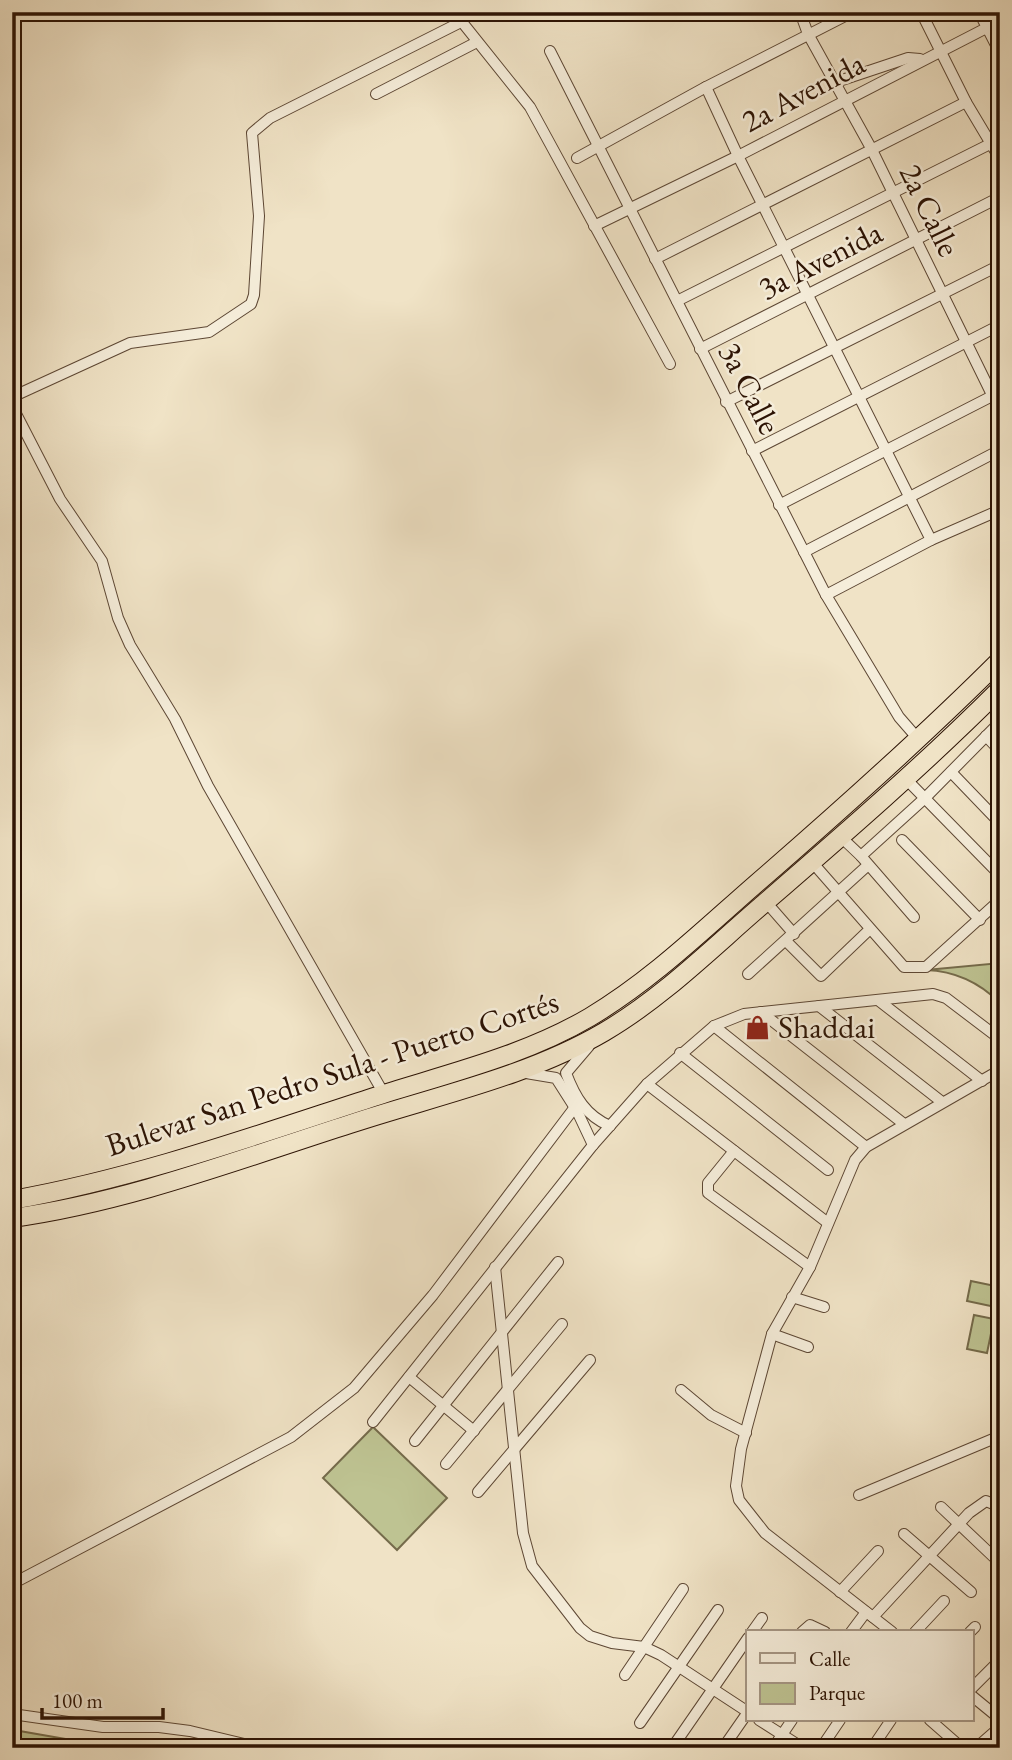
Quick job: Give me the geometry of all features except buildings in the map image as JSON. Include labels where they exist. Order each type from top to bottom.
[{"type":"highway","name":"Bulevar San Pedro Sula - Puerto Cortés","points":[[12,1200],[153,1168],[533,1045],[588,1018],[638,986],[996,671]]},
{"type":"highway","name":"Bulevar San Pedro Sula - Puerto Cortés","points":[[12,1218],[95,1203],[515,1072],[605,1031],[659,993],[766,902],[906,779],[1000,689]]},
{"type":"highway","points":[[343,1126],[332,1125],[329,1119],[378,1102],[384,1094]]},
{"type":"highway","points":[[280,1146],[287,1138],[323,1125],[322,1118],[310,1118]]},
{"type":"street","points":[[454,12],[512,80],[530,107],[670,364]]},
{"type":"street","name":"2a Calle","points":[[800,12],[833,83],[871,148],[942,295],[996,394],[1000,411]]},
{"type":"street","points":[[577,158],[706,87],[853,12]]},
{"type":"street","points":[[921,12],[966,102],[1000,159]]},
{"type":"street","points":[[979,12],[1000,53]]},
{"type":"street","name":"2a Avenida","points":[[594,226],[738,156],[1000,21]]},
{"type":"street","points":[[12,397],[131,342],[209,332],[251,304],[254,295],[259,216],[252,133],[271,118],[461,22]]},
{"type":"street","points":[[376,94],[477,42]]},
{"type":"street","name":"3a Calle","points":[[550,51],[726,402],[827,596],[899,717],[919,740]]},
{"type":"street","points":[[833,83],[908,58],[923,59]]},
{"type":"street","points":[[706,87],[738,156],[932,540]]},
{"type":"street","points":[[655,259],[966,102]]},
{"type":"street","points":[[677,300],[992,143]]},
{"type":"street","name":"3a Avenida","points":[[700,349],[1000,197]]},
{"type":"street","points":[[726,402],[1000,265]]},
{"type":"street","points":[[752,451],[1000,325]]},
{"type":"street","points":[[779,505],[996,394]]},
{"type":"street","points":[[12,406],[16,425],[60,499],[102,561],[118,618],[130,645],[175,719],[208,786],[384,1094]]},
{"type":"street","points":[[804,552],[1000,450]]},
{"type":"street","points":[[827,596],[932,540],[1000,510]]},
{"type":"street","points":[[861,856],[925,798],[1000,722]]},
{"type":"street","points":[[986,736],[1000,751]]},
{"type":"street","points":[[951,772],[1000,823]]},
{"type":"street","points":[[906,779],[1000,875]]},
{"type":"street","points":[[841,837],[915,916]]},
{"type":"street","points":[[902,840],[980,920]]},
{"type":"street","points":[[812,862],[838,895],[904,967],[926,967],[998,906]]},
{"type":"street","points":[[748,974],[867,866]]},
{"type":"street","points":[[766,902],[794,933]]},
{"type":"street","points":[[786,941],[821,975],[869,930]]},
{"type":"street","points":[[373,1422],[593,1144],[647,1084],[714,1026],[729,1018],[761,1012],[940,995],[1000,1039]]},
{"type":"street","points":[[878,1000],[982,1081]]},
{"type":"street","points":[[819,1006],[942,1102]]},
{"type":"street","points":[[761,1012],[904,1124]]},
{"type":"street","points":[[714,1026],[866,1147]]},
{"type":"street","points":[[605,1031],[566,1073],[588,1113],[593,1119],[610,1126]]},
{"type":"street","points":[[680,1053],[828,1170]]},
{"type":"street","points":[[889,1630],[765,1533],[739,1500],[736,1471],[772,1334],[810,1266],[850,1170],[866,1147],[1000,1070]]},
{"type":"street","points":[[515,1072],[555,1078],[575,1107],[593,1144]]},
{"type":"street","points":[[647,1084],[828,1223]]},
{"type":"street","points":[[12,1584],[291,1437],[354,1388],[433,1295],[575,1107]]},
{"type":"street","points":[[734,1150],[708,1183],[708,1193],[810,1266]]},
{"type":"street","points":[[415,1441],[558,1262]]},
{"type":"street","points":[[495,1266],[523,1533],[532,1566],[580,1628],[590,1636],[612,1643],[644,1647],[680,1666],[746,1711]]},
{"type":"street","points":[[792,1297],[824,1307]]},
{"type":"street","points":[[446,1464],[562,1324]]},
{"type":"street","points":[[772,1334],[808,1347]]},
{"type":"street","points":[[478,1492],[590,1360]]},
{"type":"street","points":[[409,1377],[474,1431]]},
{"type":"street","points":[[681,1390],[710,1415],[746,1433]]},
{"type":"street","points":[[859,1495],[1000,1436]]},
{"type":"street","points":[[853,1630],[981,1503],[993,1502],[1000,1507]]},
{"type":"street","points":[[941,1507],[1000,1563]]},
{"type":"street","points":[[904,1534],[971,1591]]},
{"type":"street","points":[[840,1592],[878,1551]]},
{"type":"street","points":[[625,1675],[683,1589]]},
{"type":"street","points":[[917,1630],[944,1601]]},
{"type":"street","points":[[640,1723],[718,1610]]},
{"type":"street","points":[[753,1630],[762,1618]]},
{"type":"street","points":[[804,1630],[810,1625],[821,1630]]},
{"type":"street","points":[[672,1748],[746,1641]]},
{"type":"street","points":[[974,1686],[1000,1660]]},
{"type":"street","points":[[974,1698],[1000,1720]]},
{"type":"street","points":[[12,1714],[103,1727],[190,1731],[261,1748]]},
{"type":"street","points":[[723,1748],[746,1715]]},
{"type":"street","points":[[763,1722],[803,1748]]},
{"type":"street","points":[[773,1748],[791,1722]]},
{"type":"street","points":[[821,1748],[839,1722]]},
{"type":"street","points":[[872,1748],[890,1722]]},
{"type":"street","points":[[932,1722],[961,1748]]},
{"type":"street","points":[[976,1748],[1000,1727]]},
{"type":"green space","points":[[1000,963],[1000,1003],[966,979],[926,970]]},
{"type":"green space","points":[[971,1281],[1000,1287],[1000,1308],[967,1301]]},
{"type":"green space","points":[[974,1315],[994,1319],[987,1353],[967,1349]]},
{"type":"green space","points":[[373,1427],[447,1498],[397,1550],[323,1478]]},
{"type":"green space","points":[[12,1729],[14,1730],[117,1748],[12,1748]]},
{"type":"place","name":"Shaddai","points":[[758,1027]]}]
